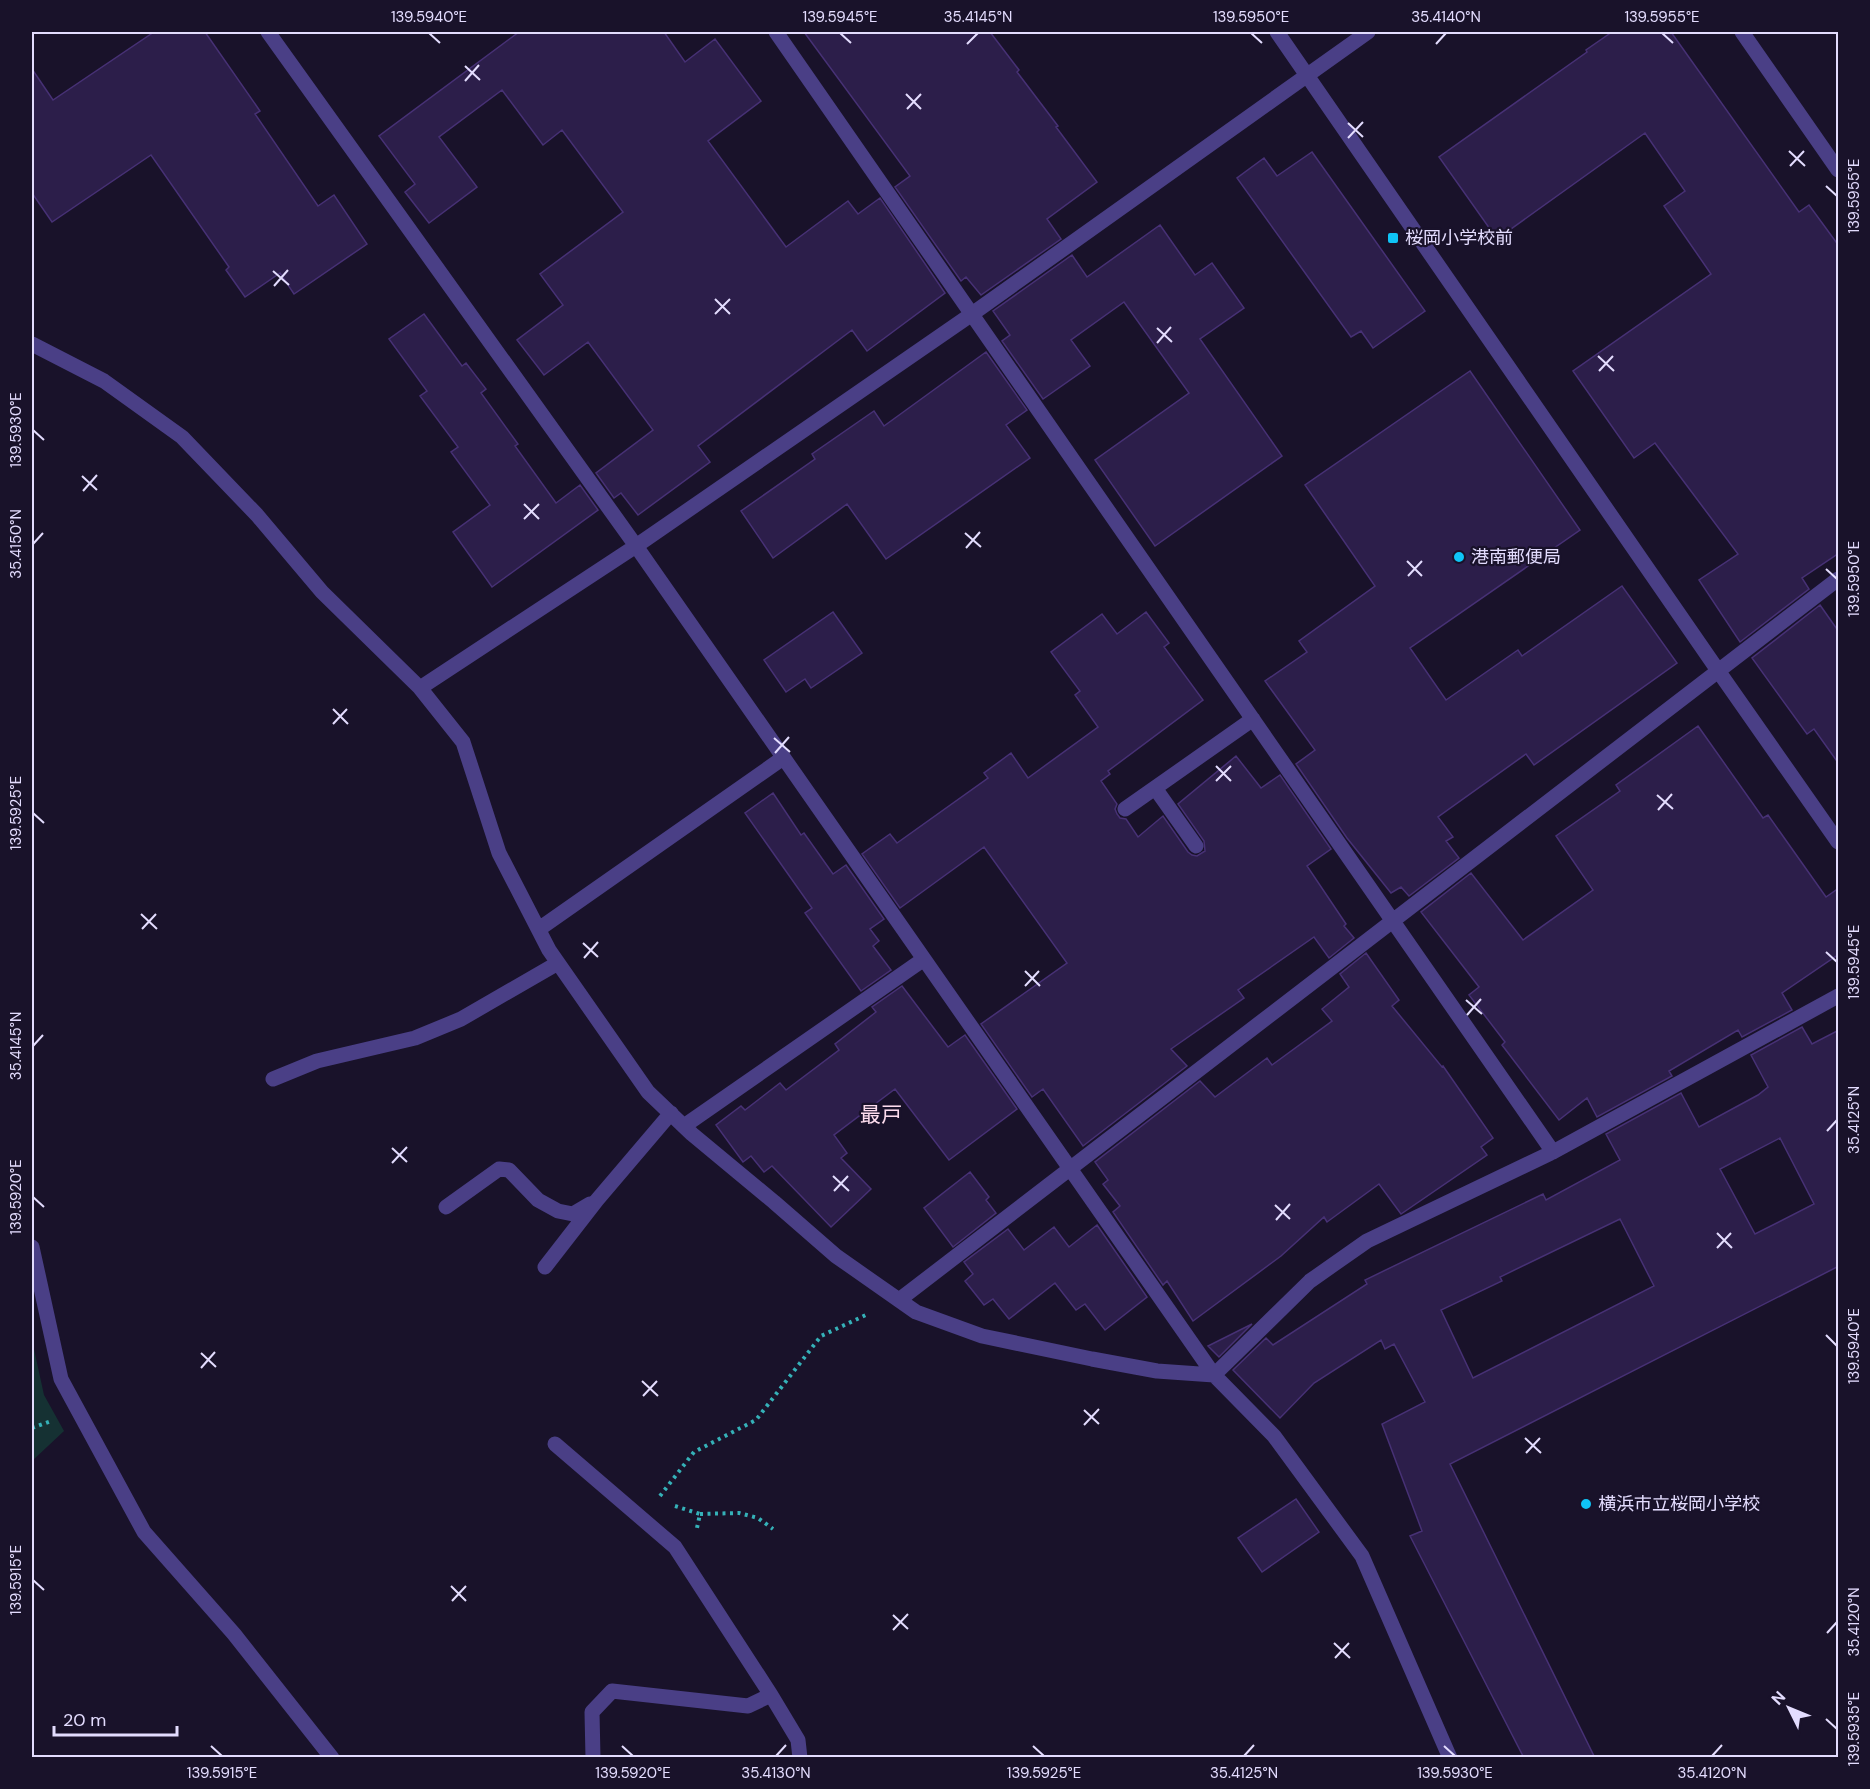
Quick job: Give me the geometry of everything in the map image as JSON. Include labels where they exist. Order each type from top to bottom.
[{"type":"street","points":[[268,32],[636,546],[1214,1375],[1274,1436],[1362,1556],[1450,1758]]},
{"type":"street","points":[[777,32],[1553,1152]]},
{"type":"street","points":[[1277,32],[1839,842]]},
{"type":"street","points":[[420,688],[636,546],[972,314],[1368,32]]},
{"type":"street","points":[[1742,32],[1839,170]]},
{"type":"street","points":[[32,344],[104,381],[182,437],[257,515],[322,592],[420,688],[463,742],[499,853],[558,963],[648,1092],[684,1126],[836,1256],[916,1312],[982,1336],[1157,1371],[1214,1375],[1310,1281],[1367,1241],[1553,1152],[1839,996]]},
{"type":"street","points":[[899,1300],[1839,579]]},
{"type":"street","points":[[1125,809],[1253,719]]},
{"type":"street","points":[[539,929],[783,758]]},
{"type":"street","points":[[1155,788],[1196,846]]},
{"type":"street","points":[[684,1126],[924,959]]},
{"type":"street","points":[[273,1079],[317,1061],[415,1038],[461,1020],[558,963]]},
{"type":"street","points":[[545,1267],[597,1200],[670,1113]]},
{"type":"street","points":[[446,1207],[500,1169],[509,1170],[538,1200],[558,1210],[573,1214],[597,1200]]},
{"type":"street","points":[[32,1247],[61,1379],[144,1532],[234,1634],[332,1758]]},
{"type":"street","points":[[555,1444],[675,1547],[798,1740],[800,1758]]},
{"type":"street","points":[[593,1758],[592,1712],[612,1691],[748,1706],[771,1695]]},
{"type":"path","points":[[658,1500],[694,1452],[756,1420],[821,1336],[899,1300]]},
{"type":"path","points":[[668,1503],[700,1514],[739,1513],[758,1518],[773,1529]]},
{"type":"path","points":[[695,1536],[700,1514]]},
{"type":"green space","points":[[32,1340],[44,1395],[64,1431],[32,1461]]},
{"type":"building","points":[[154,32],[205,32],[260,111],[255,114],[318,206],[334,195],[367,244],[294,294],[280,273],[245,297],[226,270],[229,267],[151,155],[52,222],[32,193],[32,69],[53,100]]},
{"type":"building","points":[[519,32],[664,32],[685,62],[715,39],[761,101],[708,141],[786,247],[848,201],[858,214],[880,198],[945,293],[867,351],[852,330],[698,446],[710,462],[638,515],[621,493],[614,498],[596,473],[653,430],[588,342],[544,375],[517,340],[563,305],[540,274],[623,212],[562,130],[543,145],[502,90],[439,137],[477,187],[429,223],[405,192],[415,184],[379,136]]},
{"type":"building","points":[[804,32],[990,32],[1097,182],[1047,219],[1061,239],[981,295],[966,277],[961,281],[895,187],[910,176]]},
{"type":"building","points":[[1612,32],[1671,32],[1799,212],[1809,205],[1839,246],[1839,553],[1802,578],[1809,589],[1740,642],[1699,580],[1738,554],[1655,443],[1634,458],[1573,371],[1711,274],[1664,206],[1685,191],[1645,133],[1497,239],[1439,157]]},
{"type":"building","points":[[1312,152],[1425,311],[1373,348],[1361,331],[1351,337],[1237,178],[1264,158],[1277,176]]},
{"type":"building","points":[[1160,225],[1195,275],[1212,263],[1244,308],[1200,339],[1282,456],[1155,546],[1095,460],[1189,393],[1124,302],[1071,340],[1090,366],[1043,399],[1002,341],[1010,335],[993,311],[1072,255],[1087,277]]},
{"type":"building","points":[[424,314],[462,366],[466,363],[486,389],[481,393],[518,444],[515,446],[556,503],[580,485],[598,510],[492,587],[453,532],[490,505],[451,452],[458,447],[420,396],[427,391],[389,339]]},
{"type":"building","points":[[986,352],[1027,410],[1006,425],[1030,458],[886,559],[847,504],[773,558],[741,511],[815,459],[812,454],[874,411],[884,426]]},
{"type":"building","points":[[1470,371],[1580,530],[1410,648],[1446,700],[1518,650],[1522,656],[1622,586],[1677,663],[1534,765],[1526,754],[1438,817],[1453,837],[1446,841],[1459,858],[1409,896],[1401,887],[1391,893],[1347,838],[1296,764],[1315,750],[1265,681],[1307,652],[1299,641],[1375,586],[1305,485]]},
{"type":"building","points":[[1820,605],[1839,632],[1839,764],[1814,729],[1807,734],[1752,658]]},
{"type":"building","points":[[833,612],[862,653],[811,688],[805,679],[786,692],[764,660]]},
{"type":"building","points":[[1146,612],[1169,643],[1164,647],[1203,700],[1108,771],[1110,774],[1101,781],[1117,804],[1115,809],[1117,814],[1120,818],[1126,819],[1138,837],[1163,816],[1188,852],[1197,856],[1205,851],[1204,841],[1178,804],[1236,756],[1261,788],[1280,775],[1331,849],[1307,866],[1346,924],[1344,926],[1354,938],[1329,958],[1314,937],[1238,990],[1244,998],[1171,1049],[1187,1066],[1083,1146],[1043,1089],[1032,1097],[981,1024],[1067,963],[984,847],[900,908],[862,854],[890,834],[897,843],[988,778],[984,773],[1011,753],[1028,778],[1098,727],[1075,695],[1080,691],[1051,652],[1102,614],[1117,634]]},
{"type":"building","points":[[1698,726],[1763,818],[1768,815],[1826,897],[1839,888],[1839,954],[1782,993],[1792,1010],[1742,1037],[1738,1030],[1669,1071],[1672,1076],[1597,1117],[1587,1098],[1559,1120],[1502,1045],[1505,1042],[1469,995],[1479,987],[1421,912],[1471,873],[1523,940],[1593,890],[1556,836],[1620,791],[1616,785]]},
{"type":"building","points":[[773,793],[801,835],[804,833],[833,874],[846,865],[884,919],[870,929],[879,941],[873,946],[891,970],[861,991],[805,913],[812,908],[745,813]]},
{"type":"building","points":[[1366,953],[1399,1000],[1392,1006],[1443,1066],[1493,1138],[1481,1147],[1487,1155],[1401,1214],[1379,1184],[1327,1222],[1324,1217],[1281,1256],[1193,1321],[1167,1281],[1163,1285],[1113,1212],[1120,1206],[1103,1184],[1108,1180],[1095,1162],[1200,1081],[1215,1097],[1267,1058],[1272,1065],[1332,1021],[1322,1009],[1349,987],[1340,974]]},
{"type":"building","points":[[902,986],[948,1047],[965,1035],[1017,1109],[949,1160],[895,1089],[834,1135],[847,1153],[841,1158],[871,1189],[831,1227],[772,1166],[764,1172],[751,1156],[743,1162],[716,1125],[741,1106],[745,1110],[780,1083],[786,1090],[839,1050],[835,1044],[876,1012],[872,1007]]},
{"type":"building","points":[[1802,1027],[1812,1044],[1839,1030],[1839,1266],[1450,1464],[1595,1758],[1524,1758],[1410,1536],[1422,1531],[1382,1424],[1425,1402],[1394,1344],[1385,1349],[1381,1340],[1314,1383],[1280,1418],[1233,1370],[1266,1338],[1273,1345],[1367,1284],[1365,1280],[1543,1194],[1546,1200],[1620,1160],[1606,1134],[1681,1093],[1699,1127],[1758,1095],[1768,1087],[1751,1055]],"holes":[[[1780,1138],[1814,1204],[1755,1234],[1720,1169]],[[1620,1219],[1654,1286],[1473,1378],[1441,1310],[1502,1281],[1500,1277]]]},
{"type":"building","points":[[970,1172],[989,1197],[986,1200],[996,1213],[953,1247],[924,1208]]},
{"type":"building","points":[[1097,1225],[1147,1297],[1105,1330],[1085,1304],[1076,1310],[1055,1283],[1009,1319],[993,1299],[984,1305],[965,1281],[973,1274],[964,1262],[1008,1229],[1024,1250],[1054,1227],[1069,1247]]},
{"type":"building","points":[[1252,1324],[1219,1357],[1208,1346]]},
{"type":"building","points":[[1296,1499],[1319,1532],[1262,1572],[1238,1538]]},
{"type":"place","name":"桜岡小学校前","points":[[1393,238]]},
{"type":"place","name":"港南郵便局","points":[[1459,557]]},
{"type":"place","name":"横浜市立桜岡小学校","points":[[1586,1504]]},
{"type":"district","name":"最戸","points":[[881,1115]]}]
